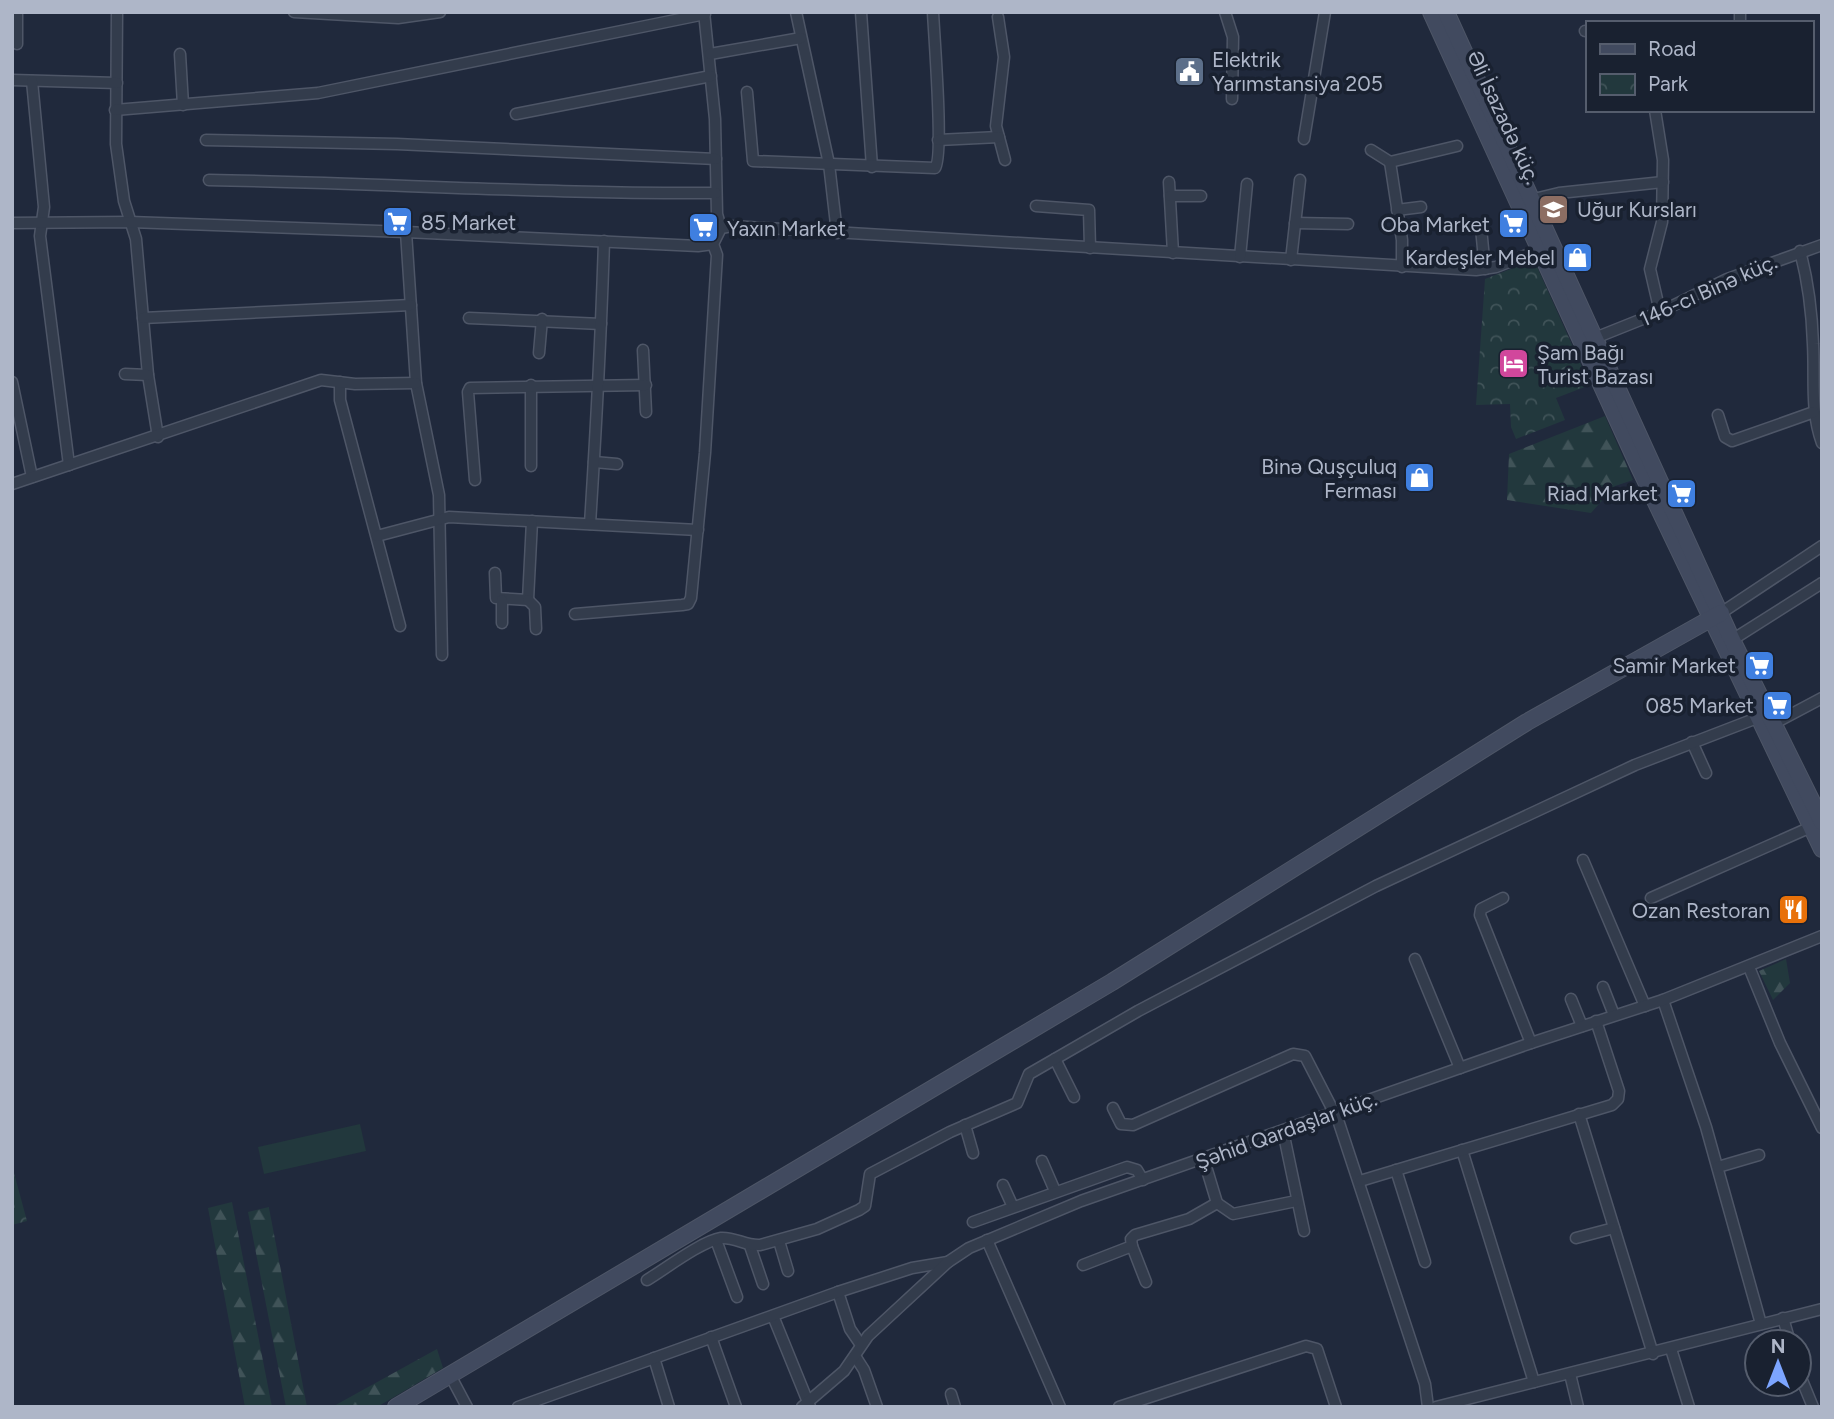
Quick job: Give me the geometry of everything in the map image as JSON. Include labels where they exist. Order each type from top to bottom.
[{"type":"main road","name":"Əli İsazadə küç.","points":[[1432,12],[1595,338],[1715,616]]},
{"type":"main road","name":"Əli İsazadə küç.","points":[[1446,12],[1534,199],[1548,247],[1727,643],[1757,718],[1818,820]]},
{"type":"main road","points":[[396,1407],[1112,982],[1527,723],[1715,616]]},
{"type":"main road","name":"Əli İsazadə küç.","points":[[1727,643],[1773,724],[1818,820],[1822,849]]},
{"type":"street","points":[[17,12],[17,44]]},
{"type":"street","points":[[117,12],[115,110],[118,164],[136,239],[148,374],[158,437]]},
{"type":"street","points":[[294,12],[382,15],[440,12]]},
{"type":"street","points":[[796,12],[829,164],[837,233]]},
{"type":"street","points":[[861,12],[872,167]]},
{"type":"street","points":[[747,92],[754,161],[935,168],[938,164],[938,140],[933,12]]},
{"type":"street","points":[[1304,139],[1325,12]]},
{"type":"street","points":[[115,110],[318,93],[705,13],[712,76],[716,192],[721,228],[713,244],[717,255],[698,530],[688,604],[575,614]]},
{"type":"street","points":[[1229,14],[1233,37],[1232,99]]},
{"type":"street","points":[[998,17],[1004,57],[996,117],[1005,160]]},
{"type":"street","points":[[710,54],[801,38]]},
{"type":"street","points":[[180,54],[183,105]]},
{"type":"street","points":[[516,114],[712,76]]},
{"type":"street","points":[[12,80],[117,83]]},
{"type":"street","points":[[32,81],[43,222],[40,236],[69,465]]},
{"type":"street","points":[[1656,112],[1663,182],[1662,222],[1650,269],[1660,312]]},
{"type":"street","points":[[938,140],[999,137]]},
{"type":"street","points":[[206,140],[397,144],[716,159]]},
{"type":"street","points":[[1371,150],[1390,162],[1457,146]]},
{"type":"street","points":[[1390,162],[1402,267]]},
{"type":"street","points":[[209,180],[365,183],[515,192],[716,192]]},
{"type":"street","points":[[1291,260],[1300,180]]},
{"type":"street","points":[[1169,182],[1173,253]]},
{"type":"street","points":[[1534,199],[1559,193],[1663,182]]},
{"type":"street","points":[[1240,257],[1247,184]]},
{"type":"street","points":[[1170,196],[1201,196]]},
{"type":"street","points":[[1036,206],[1089,210],[1090,248]]},
{"type":"street","points":[[1397,210],[1421,207]]},
{"type":"street","points":[[12,223],[130,222],[713,244]]},
{"type":"street","points":[[1295,223],[1348,224]]},
{"type":"street","points":[[721,228],[1485,270],[1548,247]]},
{"type":"street","points":[[1481,229],[1485,270]]},
{"type":"street","points":[[406,232],[416,383],[435,467],[440,518],[442,655]]},
{"type":"street","points":[[590,524],[604,241]]},
{"type":"street","name":"146-cı Binə küç.","points":[[1595,338],[1660,312],[1727,279],[1822,245]]},
{"type":"street","points":[[1800,251],[1818,343],[1814,412],[1822,443]]},
{"type":"street","points":[[143,318],[411,305]]},
{"type":"street","points":[[469,317],[601,324]]},
{"type":"street","points":[[539,353],[542,319]]},
{"type":"street","points":[[643,350],[646,412]]},
{"type":"street","points":[[125,374],[148,374]]},
{"type":"street","points":[[12,484],[321,380],[416,383]]},
{"type":"street","points":[[12,382],[32,477]]},
{"type":"street","points":[[340,382],[340,400],[400,626]]},
{"type":"street","points":[[531,385],[531,466]]},
{"type":"street","points":[[475,480],[468,392],[470,388],[646,385]]},
{"type":"street","points":[[1718,415],[1725,437],[1732,441],[1814,412]]},
{"type":"street","points":[[594,462],[617,464]]},
{"type":"street","points":[[377,536],[440,518],[698,530]]},
{"type":"street","points":[[528,600],[532,521]]},
{"type":"street","points":[[1715,616],[1822,546]]},
{"type":"street","points":[[495,573],[496,598],[528,600],[535,607],[536,629]]},
{"type":"street","points":[[1727,643],[1822,583]]},
{"type":"street","points":[[502,600],[502,622]]},
{"type":"street","points":[[1773,724],[1822,698]]},
{"type":"street","points":[[648,1280],[716,1240],[730,1238],[750,1246],[779,1241],[859,1210],[865,1206],[870,1174],[965,1125],[1017,1102],[1029,1074],[1138,1011],[1376,886],[1635,765],[1757,718]]},
{"type":"street","points":[[1692,742],[1706,773]]},
{"type":"street","points":[[1651,898],[1818,820]]},
{"type":"street","points":[[1583,860],[1645,1006]]},
{"type":"street","points":[[1503,898],[1481,909],[1480,915],[1531,1043]]},
{"type":"street","name":"Şəhid Qardaşlar küç.","points":[[807,1405],[837,1378],[861,1345],[947,1262],[987,1240],[1036,1219],[1283,1130],[1662,1000],[1822,936]]},
{"type":"street","points":[[1415,959],[1460,1068]]},
{"type":"street","points":[[1749,967],[1780,1043],[1822,1128]]},
{"type":"street","points":[[1603,987],[1614,1015]]},
{"type":"street","points":[[1572,999],[1582,1026]]},
{"type":"street","points":[[1662,1000],[1718,1167],[1761,1324]]},
{"type":"street","points":[[1360,1181],[1612,1105],[1619,1095],[1596,1021]]},
{"type":"street","points":[[1113,1108],[1121,1124],[1133,1125],[1299,1053],[1305,1056],[1334,1112],[1360,1181],[1424,1384],[1428,1407]]},
{"type":"street","points":[[1055,1059],[1074,1097]]},
{"type":"street","points":[[1579,1114],[1653,1354]]},
{"type":"street","points":[[965,1125],[973,1153]]},
{"type":"street","points":[[1283,1130],[1304,1231]]},
{"type":"street","points":[[1461,1150],[1534,1382]]},
{"type":"street","points":[[1718,1167],[1759,1155]]},
{"type":"street","points":[[1204,1160],[1217,1203],[1233,1214],[1296,1201]]},
{"type":"street","points":[[1042,1161],[1055,1191]]},
{"type":"street","points":[[972,1222],[1127,1167],[1138,1170],[1143,1180]]},
{"type":"street","points":[[1396,1170],[1425,1262]]},
{"type":"street","points":[[1003,1185],[1013,1207]]},
{"type":"street","points":[[1146,1282],[1131,1239],[1135,1235],[1189,1219],[1217,1203]]},
{"type":"street","points":[[1576,1238],[1614,1228]]},
{"type":"street","points":[[716,1240],[737,1297]]},
{"type":"street","points":[[987,1240],[1060,1407]]},
{"type":"street","points":[[779,1241],[788,1270]]},
{"type":"street","points":[[750,1246],[763,1284]]},
{"type":"street","points":[[1083,1265],[1132,1246]]},
{"type":"street","points":[[518,1407],[838,1292],[912,1268],[947,1262]]},
{"type":"street","points":[[838,1292],[850,1329],[861,1345]]},
{"type":"street","points":[[1436,1407],[1653,1354],[1822,1308]]},
{"type":"street","points":[[773,1316],[807,1405]]},
{"type":"street","points":[[1783,1318],[1786,1328]]},
{"type":"street","points":[[710,1337],[736,1407]]},
{"type":"street","points":[[1119,1407],[1307,1346],[1317,1349],[1336,1407]]},
{"type":"street","points":[[1671,1349],[1689,1407]]},
{"type":"street","points":[[855,1356],[864,1370],[877,1407]]},
{"type":"street","points":[[654,1358],[669,1407]]},
{"type":"street","points":[[1570,1374],[1578,1407]]},
{"type":"street","points":[[450,1375],[467,1407]]},
{"type":"street","points":[[951,1394],[955,1407]]},
{"type":"street","points":[[1491,1394],[1494,1407]]},
{"type":"green space","points":[[1534,260],[1590,385],[1556,398],[1565,420],[1516,439],[1511,427],[1510,404],[1476,405],[1485,279]]},
{"type":"green space","points":[[1605,416],[1633,480],[1615,486],[1591,513],[1507,500],[1509,454]]},
{"type":"green space","points":[[1786,959],[1790,983],[1773,1000],[1759,971]]},
{"type":"green space","points":[[360,1124],[366,1151],[264,1174],[258,1147]]},
{"type":"green space","points":[[14,1173],[27,1221],[12,1225],[12,1174]]},
{"type":"green space","points":[[232,1202],[272,1407],[245,1407],[208,1208]]},
{"type":"green space","points":[[269,1207],[307,1407],[286,1407],[248,1212]]},
{"type":"green space","points":[[437,1349],[443,1368],[377,1407],[332,1407]]},
{"type":"place","name":"Elektrik Yarımstansiya 205","points":[[1189,71]]},
{"type":"place","name":"Uğur Kursları","points":[[1554,209]]},
{"type":"place","name":"85 Market","points":[[398,222]]},
{"type":"place","name":"Oba Market","points":[[1513,224]]},
{"type":"place","name":"Yaxın Market","points":[[704,228]]},
{"type":"place","name":"Kardeşler Mebel","points":[[1578,257]]},
{"type":"place","name":"Şam Bağı Turist Bazası","points":[[1514,364]]},
{"type":"place","name":"Binə Quşçuluq Ferması","points":[[1420,478]]},
{"type":"place","name":"Riad Market","points":[[1681,493]]},
{"type":"place","name":"Samir Market","points":[[1759,665]]},
{"type":"place","name":"085 Market","points":[[1777,705]]},
{"type":"place","name":"Ozan Restoran","points":[[1793,910]]}]
